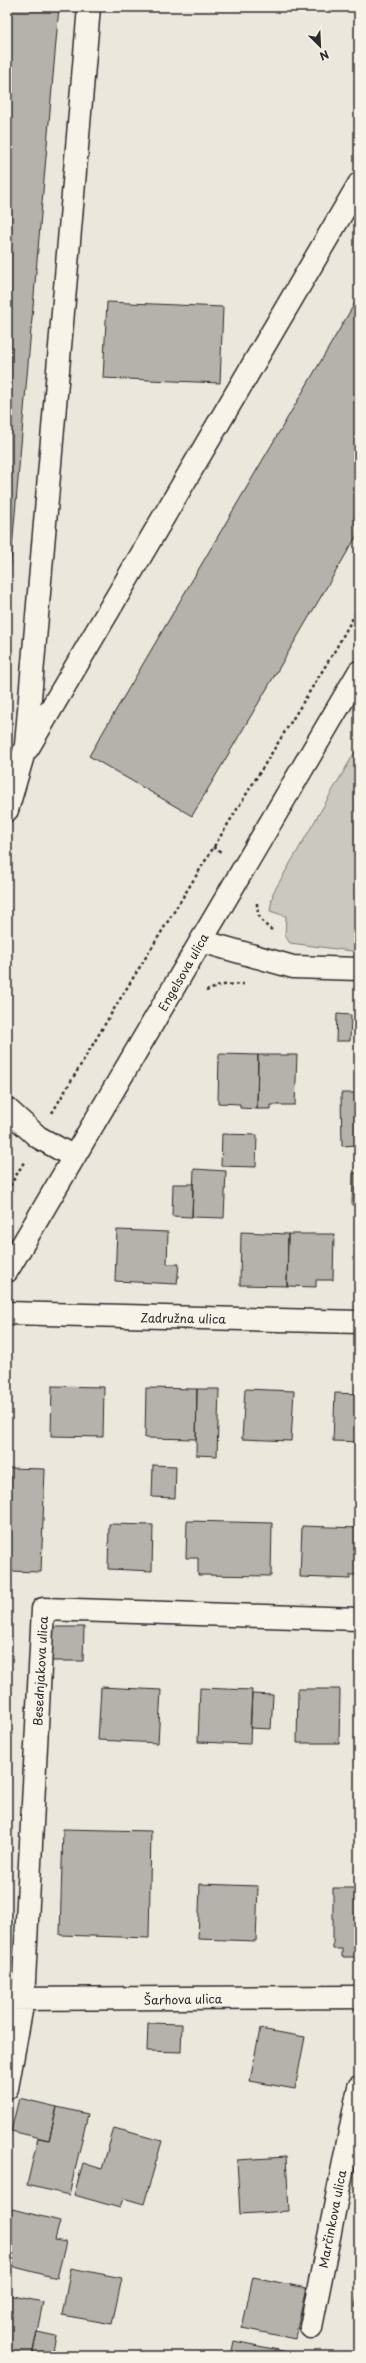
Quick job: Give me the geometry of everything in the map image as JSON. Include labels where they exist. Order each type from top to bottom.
[{"type":"street","points":[[25,754],[89,7]]},
{"type":"street","points":[[7,810],[25,754],[359,184]]},
{"type":"street","name":"Engelsova ulica","points":[[7,1271],[359,672]]},
{"type":"street","points":[[201,941],[293,967],[359,969]]},
{"type":"street","points":[[7,1109],[38,1137],[74,1157]]},
{"type":"street","name":"Zadružna ulica","points":[[7,1313],[359,1322]]},
{"type":"street","name":"Besednjakova ulica","points":[[15,2000],[44,1609],[359,1619]]},
{"type":"street","name":"Šarhova ulica","points":[[15,2000],[359,1997]]},
{"type":"street","points":[[7,2088],[15,2000]]},
{"type":"street","name":"Marčinkova ulica","points":[[311,2328],[359,2087]]},
{"type":"path","points":[[7,1191],[121,997],[334,652],[359,607]]},
{"type":"shaded area","points":[[359,745],[359,952],[290,943],[285,936],[286,916],[270,911],[273,893]]},
{"type":"building","points":[[7,7],[59,7],[7,606]]},
{"type":"building","points":[[359,296],[359,532],[192,816],[89,756]]},
{"type":"building","points":[[107,302],[223,307],[220,383],[103,378]]},
{"type":"building","points":[[337,1014],[351,1015],[350,1041],[336,1041]]},
{"type":"building","points":[[219,1054],[258,1055],[257,1109],[240,1108],[240,1104],[218,1103]]},
{"type":"building","points":[[258,1055],[297,1055],[295,1105],[271,1105],[271,1109],[257,1109]]},
{"type":"building","points":[[341,1093],[359,1093],[359,1145],[342,1146]]},
{"type":"building","points":[[222,1134],[257,1135],[256,1167],[221,1166]]},
{"type":"building","points":[[194,1169],[226,1171],[224,1218],[192,1217]]},
{"type":"building","points":[[353,1173],[359,1173],[359,1206],[352,1205]]},
{"type":"building","points":[[173,1184],[193,1184],[192,1217],[172,1216]]},
{"type":"building","points":[[117,1230],[168,1232],[167,1264],[179,1264],[177,1284],[115,1281]]},
{"type":"building","points":[[241,1232],[288,1234],[287,1286],[240,1285]]},
{"type":"building","points":[[288,1234],[334,1234],[333,1280],[316,1280],[316,1287],[287,1286]]},
{"type":"building","points":[[52,1386],[104,1387],[103,1437],[51,1436]]},
{"type":"building","points":[[146,1388],[197,1389],[196,1439],[145,1438]]},
{"type":"building","points":[[197,1389],[219,1389],[217,1456],[196,1455]]},
{"type":"building","points":[[245,1389],[294,1391],[291,1441],[242,1439]]},
{"type":"building","points":[[335,1393],[359,1394],[359,1442],[333,1441]]},
{"type":"building","points":[[153,1465],[176,1466],[175,1498],[152,1497]]},
{"type":"building","points":[[7,1468],[45,1469],[41,1572],[7,1571]]},
{"type":"building","points":[[187,1521],[272,1523],[271,1576],[198,1575],[198,1558],[186,1558]]},
{"type":"building","points":[[109,1524],[153,1525],[152,1571],[108,1569]]},
{"type":"building","points":[[302,1526],[359,1528],[359,1575],[350,1575],[350,1579],[300,1577]]},
{"type":"building","points":[[53,1627],[84,1627],[83,1661],[52,1661]]},
{"type":"building","points":[[101,1687],[161,1690],[158,1743],[98,1740]]},
{"type":"building","points":[[200,1688],[252,1690],[250,1744],[198,1742]]},
{"type":"building","points":[[298,1689],[340,1689],[339,1743],[297,1743]]},
{"type":"building","points":[[252,1694],[273,1695],[271,1729],[250,1728]]},
{"type":"building","points":[[63,1829],[151,1831],[149,1938],[60,1935]]},
{"type":"building","points":[[200,1884],[258,1886],[256,1941],[198,1939]]},
{"type":"building","points":[[333,1888],[359,1888],[359,1957],[342,1957],[342,1949],[333,1949]]},
{"type":"building","points":[[148,2023],[182,2024],[181,2052],[147,2051]]},
{"type":"building","points":[[260,2029],[305,2037],[295,2089],[250,2081]]},
{"type":"building","points":[[19,2098],[57,2107],[49,2140],[11,2131]]},
{"type":"building","points":[[57,2107],[88,2114],[69,2195],[27,2185],[38,2138],[49,2140]]},
{"type":"building","points":[[114,2128],[162,2141],[144,2204],[123,2198],[120,2208],[74,2195],[83,2163],[102,2169]]},
{"type":"building","points":[[286,2157],[289,2211],[240,2214],[237,2160]]},
{"type":"building","points":[[12,2209],[60,2221],[55,2240],[66,2242],[57,2278],[7,2265],[7,2231]]},
{"type":"building","points":[[71,2268],[122,2278],[112,2324],[62,2315]]},
{"type":"building","points":[[253,2277],[306,2288],[295,2339],[242,2328]]},
{"type":"building","points":[[359,2287],[359,2308],[355,2307]]},
{"type":"building","points":[[8,2295],[43,2302],[32,2356],[7,2356]]},
{"type":"building","points":[[37,2332],[56,2336],[52,2356],[32,2356]]},
{"type":"building","points":[[234,2341],[293,2353],[292,2356],[231,2356]]}]
